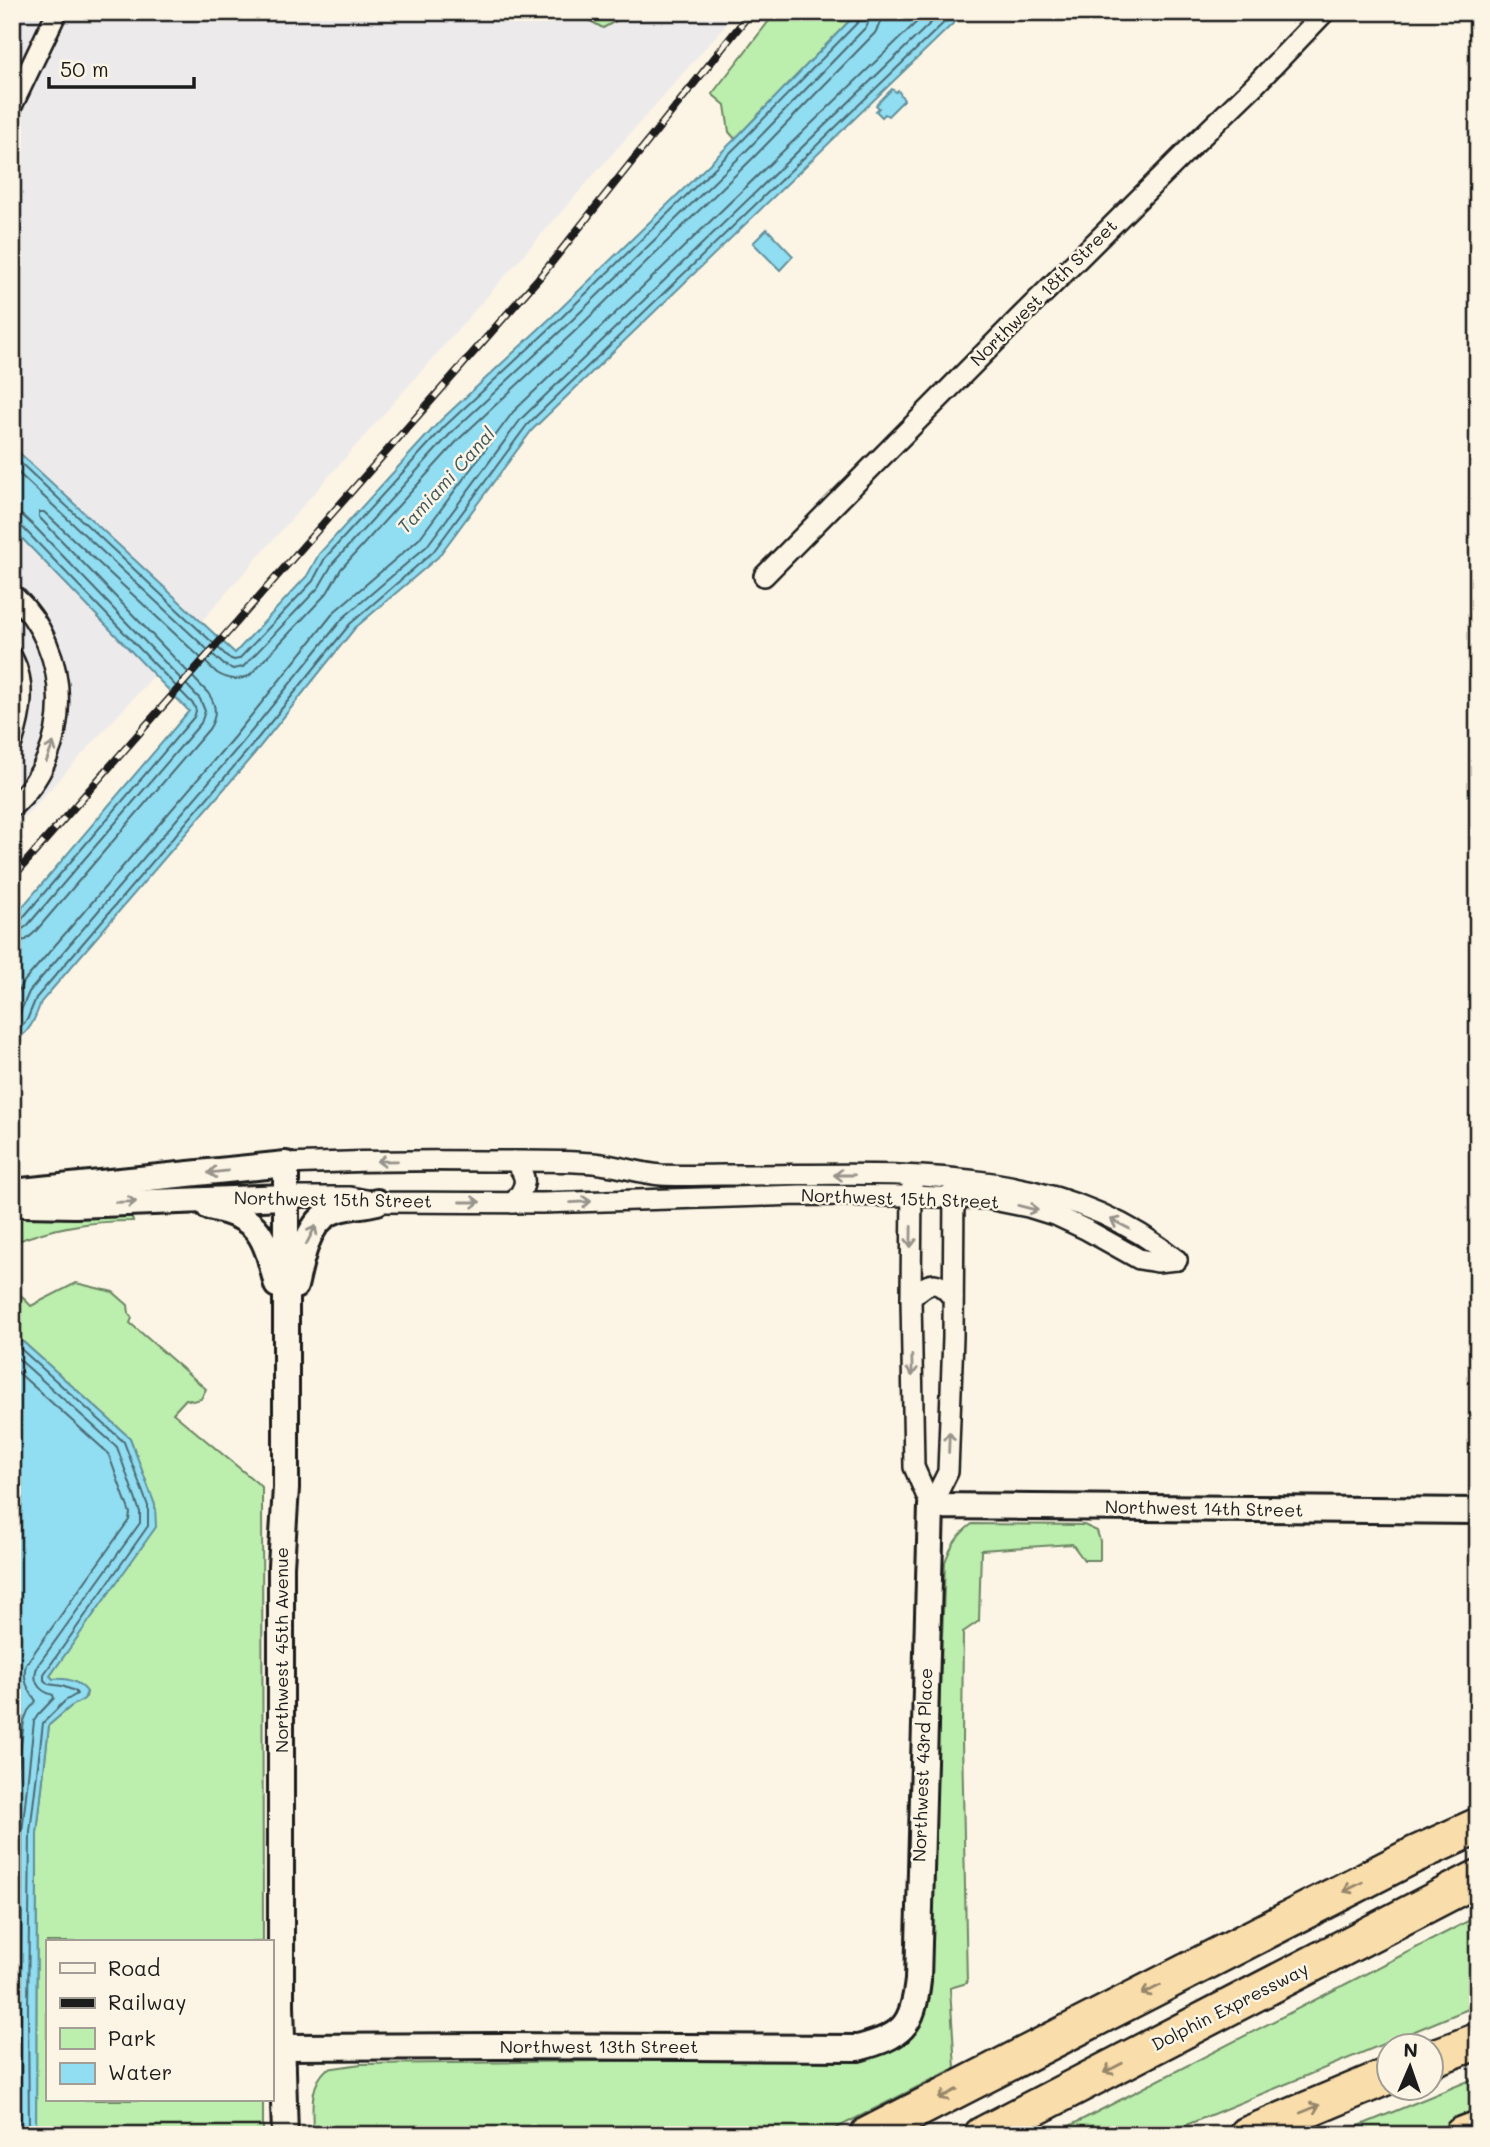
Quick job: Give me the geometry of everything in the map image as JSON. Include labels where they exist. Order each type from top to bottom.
[{"type":"highway","points":[[1414,1855],[1478,1811]]},
{"type":"highway","points":[[868,2135],[1414,1855],[1478,1826]]},
{"type":"highway","name":"Dolphin Expressway","points":[[982,2135],[1478,1878]]},
{"type":"highway","points":[[1444,2054],[1478,2041]]},
{"type":"highway","points":[[1247,2135],[1374,2082]]},
{"type":"highway","points":[[1462,2135],[1478,2129]]},
{"type":"street","points":[[12,106],[57,12]]},
{"type":"street","name":"Northwest 18th Street","points":[[764,576],[1325,12]]},
{"type":"street","points":[[12,594],[33,617],[45,637],[55,668],[59,694],[54,743],[44,767],[29,791],[12,807]]},
{"type":"street","points":[[12,657],[19,677],[22,701],[12,743]]},
{"type":"street","name":"Northwest 15th Street","points":[[12,1192],[286,1164],[400,1160],[594,1163],[659,1175],[954,1188],[1009,1185],[1083,1206],[1146,1237],[1177,1260],[1157,1262],[1139,1259],[1057,1216],[954,1188]]},
{"type":"street","points":[[513,1202],[523,1191],[524,1182],[523,1172],[514,1161]]},
{"type":"street","name":"Northwest 45th Avenue","points":[[285,2135],[281,2006],[281,1566],[286,1488],[286,1164]]},
{"type":"street","name":"Northwest 15th Street","points":[[12,1204],[75,1205],[349,1197],[377,1202],[558,1203],[912,1186]]},
{"type":"street","name":"Northwest 43rd Place","points":[[912,1186],[914,1467],[931,1506]]},
{"type":"street","name":"Northwest 43rd Place","points":[[907,2023],[915,2001],[918,1980],[931,1506],[948,1472],[954,1188]]},
{"type":"street","points":[[177,1200],[244,1217],[255,1228],[266,1244],[286,1324]]},
{"type":"street","points":[[286,1324],[303,1252],[315,1226],[325,1216],[339,1209],[377,1202]]},
{"type":"street","points":[[911,1298],[923,1286],[932,1284],[944,1286],[953,1298]]},
{"type":"street","name":"Northwest 14th Street","points":[[931,1506],[1478,1511]]},
{"type":"street","name":"Northwest 13th Street","points":[[284,2047],[858,2048],[887,2040],[907,2023]]},
{"type":"shaded area","points":[[12,12],[737,12],[143,688],[12,831]]},
{"type":"green space","points":[[574,12],[632,12],[603,28]]},
{"type":"green space","points":[[776,12],[858,12],[735,139],[729,132],[725,105],[712,94]]},
{"type":"green space","points":[[131,1216],[133,1221],[72,1226],[13,1243],[18,1255],[12,1271],[12,1217]]},
{"type":"green space","points":[[76,1283],[113,1292],[128,1305],[132,1318],[130,1323],[206,1389],[201,1399],[186,1399],[173,1413],[262,1487],[263,1940],[46,1940],[46,2102],[263,2102],[263,2135],[36,2135],[37,1833],[49,1725],[86,1697],[87,1692],[76,1683],[53,1679],[50,1676],[156,1510],[130,1438],[12,1332],[12,1286],[31,1306]]},
{"type":"green space","points":[[972,1524],[1084,1525],[1097,1531],[1100,1560],[1084,1560],[1072,1544],[981,1550],[979,1621],[963,1632],[962,1740],[967,1983],[950,1988],[955,2068],[823,2135],[313,2135],[314,2091],[327,2069],[361,2064],[866,2058],[890,2050],[908,2038],[921,2021],[928,1997],[945,1562],[956,1541]]},
{"type":"green space","points":[[1478,1916],[1478,2005],[1412,2032],[1374,2032],[1374,2048],[1162,2135],[1052,2135]]},
{"type":"green space","points":[[1478,2077],[1478,2115],[1425,2135],[1337,2135],[1417,2102],[1444,2102],[1444,2091]]},
{"type":"water","name":"Tamiami Canal","points":[[858,12],[965,12],[532,430],[438,557],[355,628],[254,754],[41,1002],[27,1031],[12,1042],[12,919],[189,711],[12,528],[12,446],[235,653],[307,576],[319,554],[440,421],[735,139]]},
{"type":"water","points":[[892,89],[896,92],[898,90],[904,100],[888,116],[885,114],[882,117],[876,111],[879,108],[876,105]]},
{"type":"water","points":[[767,229],[793,256],[780,270],[753,243]]},
{"type":"water","points":[[12,1332],[130,1438],[155,1505],[156,1527],[50,1676],[53,1679],[76,1683],[87,1692],[84,1699],[49,1725],[37,1833],[36,2135],[12,2135]]},
{"type":"railway","points":[[12,878],[544,272],[751,12]]}]
